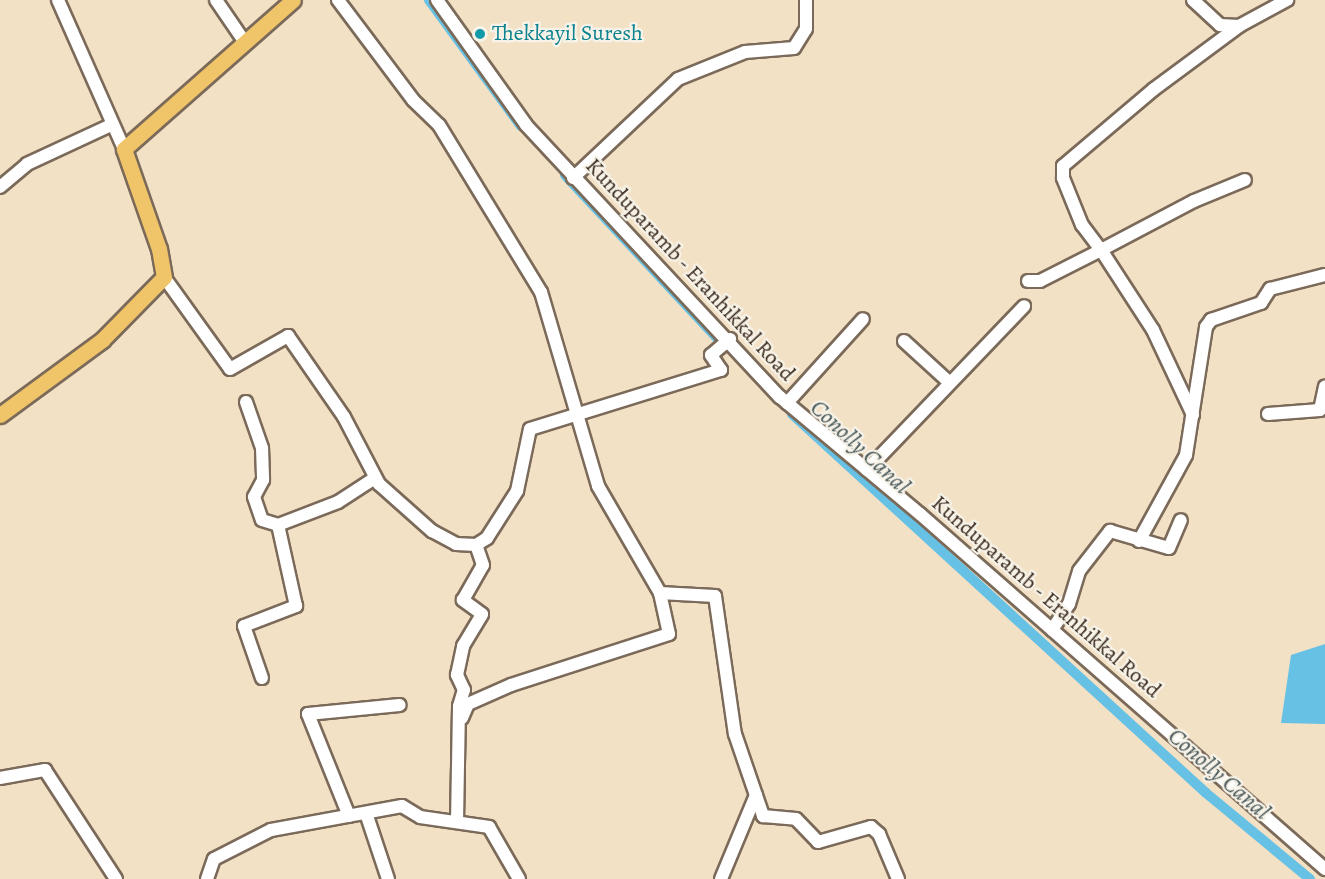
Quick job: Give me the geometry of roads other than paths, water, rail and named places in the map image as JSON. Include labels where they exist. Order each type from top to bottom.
[{"type":"main road","points":[[0,415],[102,340],[164,277],[159,249],[124,149],[178,97],[246,44],[293,0]]},
{"type":"street","points":[[58,0],[111,125],[124,149]]},
{"type":"street","points":[[216,0],[246,44]]},
{"type":"street","points":[[338,0],[413,100],[439,125],[541,292],[598,486],[660,593],[669,634],[511,685],[468,704],[461,722]]},
{"type":"street","name":"Kunduparamb - Eranhikkal Road","points":[[437,0],[508,105],[677,291],[729,340],[787,403],[1052,630],[1325,869]]},
{"type":"street","points":[[573,178],[678,78],[746,52],[794,48],[806,29],[806,0]]},
{"type":"street","points":[[1192,0],[1220,25],[1239,26]]},
{"type":"street","points":[[1193,416],[1153,330],[1082,225],[1064,178],[1063,166],[1154,89],[1239,26],[1287,0]]},
{"type":"street","points":[[0,187],[27,164],[111,125]]},
{"type":"street","points":[[1028,281],[1041,281],[1194,201],[1245,180]]},
{"type":"street","points":[[1139,541],[1186,454],[1206,327],[1211,320],[1261,303],[1270,289],[1325,276]]},
{"type":"street","points":[[164,277],[230,369],[288,336],[353,431],[375,478],[432,531],[456,544],[476,545],[487,538],[517,491],[530,429],[576,417],[721,370],[711,355],[729,340]]},
{"type":"street","points":[[867,470],[1024,306]]},
{"type":"street","points":[[787,403],[862,319]]},
{"type":"street","points":[[904,341],[950,383]]},
{"type":"street","points":[[1268,414],[1320,410],[1325,387]]},
{"type":"street","points":[[246,402],[262,448],[263,480],[254,497],[261,520],[278,525],[338,502],[375,478]]},
{"type":"street","points":[[1052,630],[1069,604],[1079,571],[1110,531],[1169,548],[1181,519]]},
{"type":"street","points":[[262,678],[244,626],[296,606],[278,525]]},
{"type":"street","points":[[457,822],[461,722],[459,706],[464,690],[457,675],[463,646],[483,614],[464,600],[483,565],[476,545]]},
{"type":"street","points":[[660,593],[715,596],[735,734],[763,816],[796,819],[818,842],[871,827],[879,834],[898,879]]},
{"type":"street","points":[[349,816],[308,714],[400,705]]},
{"type":"street","points":[[0,778],[45,770],[116,879]]},
{"type":"street","points":[[721,879],[756,795]]},
{"type":"street","points":[[207,879],[214,859],[272,830],[402,806],[420,817],[489,827],[519,879]]},
{"type":"street","points":[[366,813],[388,879]]},
{"type":"water","points":[[1325,644],[1325,724],[1281,723],[1291,655]]},
{"type":"waterway","name":"Conolly Canal","points":[[429,0],[521,126]]},
{"type":"waterway","name":"Conolly Canal","points":[[565,175],[720,341]]},
{"type":"waterway","name":"Conolly Canal","points":[[792,414],[1206,793],[1310,879]]},
{"type":"place","name":"Thekkayil Suresh","points":[[480,34]]}]
